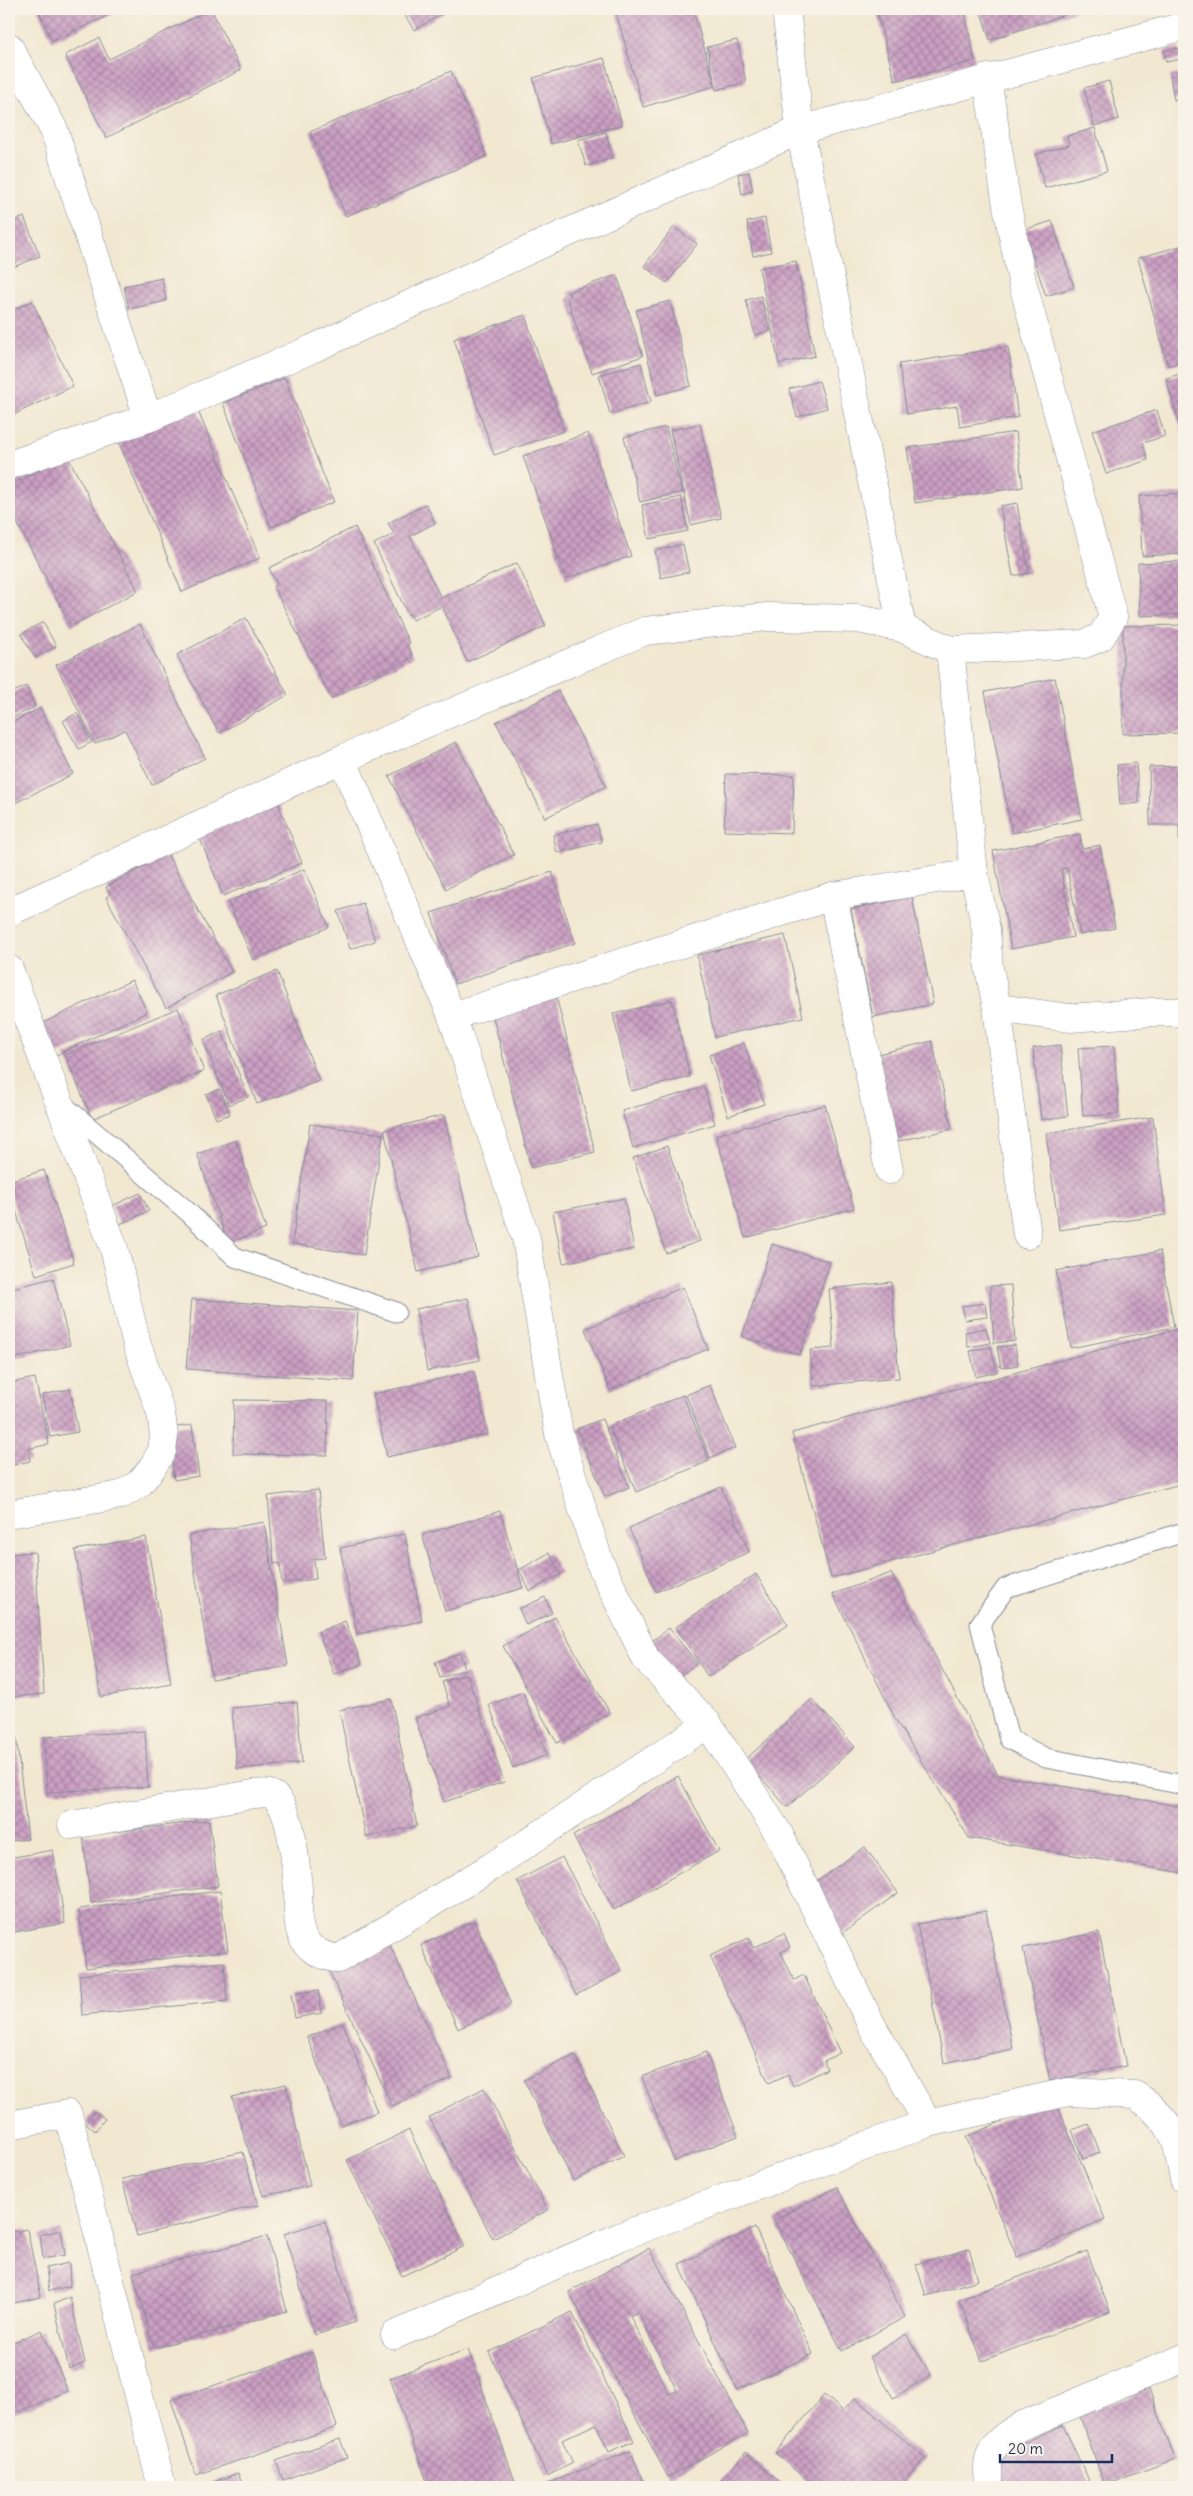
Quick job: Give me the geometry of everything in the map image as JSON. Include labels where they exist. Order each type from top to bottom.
[{"type":"street","points":[[786,9],[800,130],[902,628]]},
{"type":"street","points":[[9,465],[148,418],[312,349],[542,244],[800,130],[1184,26]]},
{"type":"street","points":[[9,47],[54,130],[148,418]]},
{"type":"street","points":[[9,912],[342,759],[645,631],[767,617],[858,619],[902,628],[950,650],[1084,644],[1101,637],[1113,617],[1022,281],[1007,206],[987,78]]},
{"type":"street","points":[[950,650],[974,873],[986,929],[989,968],[997,1008],[1027,1235]]},
{"type":"street","points":[[342,759],[452,1016],[526,1238],[560,1434],[599,1561],[646,1659],[708,1724],[779,1834],[871,2024],[928,2123]]},
{"type":"street","points":[[452,1016],[833,896],[974,873]]},
{"type":"street","points":[[833,896],[890,1170]]},
{"type":"street","points":[[9,969],[114,1248],[137,1345],[161,1414],[164,1436],[162,1451],[152,1468],[139,1484],[121,1495],[9,1514]]},
{"type":"street","points":[[997,1008],[1070,1018],[1153,1012],[1184,1012]]},
{"type":"street","points":[[72,1825],[253,1794],[271,1794],[281,1802],[288,1819],[298,1887],[299,1929],[310,1946],[321,1954],[338,1959],[491,1867],[708,1724]]},
{"type":"street","points":[[395,2336],[619,2237],[928,2123],[1068,2092],[1135,2095],[1151,2106],[1167,2124],[1176,2140],[1184,2179]]},
{"type":"street","points":[[9,2125],[68,2114],[162,2487]]},
{"type":"street","points":[[990,2487],[989,2455],[994,2444],[1002,2437],[1021,2426],[1184,2358]]},
{"type":"lane","points":[[58,1100],[188,1211],[234,1258],[396,1312]]},
{"type":"lane","points":[[1184,1532],[1006,1588],[980,1624],[1009,1739],[1046,1758],[1184,1785]]},
{"type":"building","points":[[38,9],[123,9],[52,41]]},
{"type":"building","points":[[211,9],[241,70],[106,138],[65,55],[99,38],[109,59]]},
{"type":"building","points":[[401,9],[441,9],[444,13],[414,30]]},
{"type":"building","points":[[615,9],[693,9],[715,86],[643,107]]},
{"type":"building","points":[[876,9],[964,9],[975,61],[895,81]]},
{"type":"building","points":[[980,9],[1082,9],[990,40]]},
{"type":"building","points":[[737,40],[746,82],[716,90],[707,47]]},
{"type":"building","points":[[1178,48],[1181,59],[1166,62],[1164,51]]},
{"type":"building","points":[[604,58],[622,125],[551,144],[533,78]]},
{"type":"building","points":[[451,71],[487,156],[346,216],[310,132]]},
{"type":"building","points":[[1184,73],[1184,98],[1174,100],[1170,76]]},
{"type":"building","points":[[1109,81],[1119,119],[1094,126],[1084,88]]},
{"type":"building","points":[[1095,128],[1107,171],[1045,188],[1036,154],[1069,145],[1067,136]]},
{"type":"building","points":[[606,132],[612,158],[586,166],[578,140]]},
{"type":"building","points":[[749,172],[753,191],[742,194],[738,174]]},
{"type":"building","points":[[24,217],[40,256],[9,269],[9,223]]},
{"type":"building","points":[[765,218],[771,252],[753,256],[747,222]]},
{"type":"building","points":[[1052,221],[1074,287],[1046,296],[1024,230]]},
{"type":"building","points":[[674,227],[697,244],[667,283],[644,266]]},
{"type":"building","points":[[1184,245],[1184,361],[1168,366],[1138,258]]},
{"type":"building","points":[[796,261],[815,356],[779,364],[759,268]]},
{"type":"building","points":[[617,275],[643,356],[592,373],[567,298],[570,297],[568,292]]},
{"type":"building","points":[[162,278],[166,301],[129,309],[124,286]]},
{"type":"building","points":[[761,296],[770,331],[755,335],[746,300]]},
{"type":"building","points":[[32,301],[73,386],[9,417],[9,312]]},
{"type":"building","points":[[670,301],[691,386],[657,395],[636,310]]},
{"type":"building","points":[[525,315],[564,431],[494,455],[454,339]]},
{"type":"building","points":[[1008,347],[1018,417],[960,427],[957,406],[907,414],[899,364]]},
{"type":"building","points":[[641,363],[651,402],[610,414],[599,375]]},
{"type":"building","points":[[1184,373],[1184,433],[1182,433],[1166,378]]},
{"type":"building","points":[[285,378],[334,502],[271,527],[223,403]]},
{"type":"building","points":[[819,381],[827,408],[797,417],[789,389]]},
{"type":"building","points":[[195,404],[260,558],[182,592],[117,438]]},
{"type":"building","points":[[1157,410],[1165,436],[1143,443],[1148,460],[1106,474],[1092,431]]},
{"type":"building","points":[[700,424],[721,518],[691,525],[670,430]]},
{"type":"building","points":[[666,427],[682,492],[640,502],[624,437]]},
{"type":"building","points":[[1016,432],[1023,487],[915,503],[907,448]]},
{"type":"building","points":[[588,433],[631,556],[566,579],[523,456]]},
{"type":"building","points":[[67,455],[138,591],[71,626],[9,507],[9,486]]},
{"type":"building","points":[[1184,493],[1184,554],[1142,556],[1139,496]]},
{"type":"building","points":[[681,497],[688,531],[649,539],[642,505]]},
{"type":"building","points":[[1017,503],[1029,573],[1013,576],[1000,506]]},
{"type":"building","points":[[426,504],[435,523],[410,536],[441,598],[517,563],[546,626],[467,662],[442,606],[413,620],[410,614],[408,615],[374,544],[394,534],[388,523]]},
{"type":"building","points":[[355,527],[409,643],[407,644],[413,657],[331,699],[273,586],[277,584],[269,568]]},
{"type":"building","points":[[683,544],[689,572],[661,578],[655,551]]},
{"type":"building","points":[[1184,561],[1184,614],[1140,616],[1138,563]]},
{"type":"building","points":[[246,618],[288,695],[219,733],[177,655]]},
{"type":"building","points":[[43,622],[56,646],[35,658],[21,634]]},
{"type":"building","points":[[140,624],[205,758],[152,785],[125,730],[95,744],[56,665]]},
{"type":"building","points":[[1184,625],[1184,733],[1123,734],[1123,626]]},
{"type":"building","points":[[1055,678],[1082,819],[1012,833],[985,692]]},
{"type":"building","points":[[26,686],[35,707],[12,718],[9,711],[9,694]]},
{"type":"building","points":[[558,691],[606,786],[545,818],[496,722]]},
{"type":"building","points":[[40,708],[73,774],[9,806],[9,720],[11,723]]},
{"type":"building","points":[[77,713],[92,742],[79,749],[63,721]]},
{"type":"building","points":[[456,742],[514,855],[446,889],[389,776]]},
{"type":"building","points":[[1136,763],[1139,803],[1120,805],[1117,765]]},
{"type":"building","points":[[1184,766],[1184,825],[1150,825],[1149,767]]},
{"type":"building","points":[[726,774],[794,775],[792,833],[724,831]]},
{"type":"building","points":[[278,803],[302,863],[223,896],[199,836]]},
{"type":"building","points":[[597,824],[602,842],[557,853],[553,835]]},
{"type":"building","points":[[1184,825],[1184,955],[1180,956],[1179,826]]},
{"type":"building","points":[[1080,834],[1082,849],[1100,845],[1115,928],[1080,935],[1067,868],[1061,869],[1073,937],[1011,949],[993,851]]},
{"type":"building","points":[[167,854],[232,972],[166,1008],[106,897],[110,894],[106,887]]},
{"type":"building","points":[[304,869],[329,927],[253,960],[228,902]]},
{"type":"building","points":[[552,872],[575,943],[455,984],[431,913]]},
{"type":"building","points":[[912,897],[933,1004],[873,1017],[851,909]]},
{"type":"building","points":[[363,903],[375,941],[350,949],[338,911]]},
{"type":"building","points":[[785,935],[803,1017],[715,1037],[697,955]]},
{"type":"building","points":[[277,971],[319,1081],[257,1104],[216,995]]},
{"type":"building","points":[[132,980],[147,1012],[56,1055],[41,1024]]},
{"type":"building","points":[[556,996],[595,1152],[531,1168],[492,1013]]},
{"type":"building","points":[[672,1000],[690,1077],[631,1091],[613,1014]]},
{"type":"building","points":[[178,1008],[204,1071],[92,1119],[65,1055]]},
{"type":"building","points":[[222,1031],[248,1097],[229,1105],[203,1040]]},
{"type":"building","points":[[932,1041],[952,1129],[894,1142],[874,1055]]},
{"type":"building","points":[[744,1043],[764,1104],[728,1116],[709,1055]]},
{"type":"building","points":[[1060,1045],[1068,1116],[1041,1120],[1033,1048]]},
{"type":"building","points":[[1114,1046],[1119,1114],[1083,1116],[1078,1048]]},
{"type":"building","points":[[704,1087],[715,1124],[633,1148],[622,1111]]},
{"type":"building","points":[[220,1089],[230,1114],[216,1119],[206,1094]]},
{"type":"building","points":[[825,1105],[854,1208],[745,1238],[716,1135]]},
{"type":"building","points":[[444,1115],[478,1257],[418,1272],[384,1130]]},
{"type":"building","points":[[1153,1117],[1166,1215],[1059,1230],[1046,1133]]},
{"type":"building","points":[[310,1124],[383,1134],[364,1255],[292,1244]]},
{"type":"building","points":[[236,1140],[266,1229],[228,1243],[197,1154]]},
{"type":"building","points":[[667,1146],[700,1241],[666,1253],[633,1158]]},
{"type":"building","points":[[44,1170],[74,1263],[36,1275],[9,1189],[9,1181]]},
{"type":"building","points":[[140,1193],[149,1211],[120,1224],[112,1206]]},
{"type":"building","points":[[624,1198],[634,1249],[563,1263],[553,1212]]},
{"type":"building","points":[[772,1244],[830,1262],[800,1355],[742,1337]]},
{"type":"building","points":[[1160,1251],[1174,1327],[1071,1348],[1056,1271]]},
{"type":"building","points":[[53,1278],[70,1345],[9,1360],[9,1289]]},
{"type":"building","points":[[891,1282],[899,1378],[813,1386],[810,1350],[834,1348],[829,1289]]},
{"type":"building","points":[[1011,1285],[1015,1341],[994,1343],[990,1286]]},
{"type":"building","points":[[683,1287],[708,1349],[610,1390],[585,1329]]},
{"type":"building","points":[[468,1298],[480,1360],[427,1371],[416,1309]]},
{"type":"building","points":[[192,1299],[358,1311],[353,1381],[186,1369]]},
{"type":"building","points":[[985,1303],[987,1317],[965,1320],[962,1306]]},
{"type":"building","points":[[1184,1327],[1184,1483],[831,1578],[792,1433]]},
{"type":"building","points":[[986,1328],[990,1343],[968,1347],[965,1332]]},
{"type":"building","points":[[1015,1345],[1018,1365],[1001,1368],[997,1347]]},
{"type":"building","points":[[991,1347],[997,1372],[976,1377],[970,1351]]},
{"type":"building","points":[[474,1371],[488,1434],[387,1457],[373,1394]]},
{"type":"building","points":[[35,1378],[49,1444],[28,1449],[30,1461],[9,1466],[9,1383]]},
{"type":"building","points":[[710,1385],[735,1448],[710,1458],[686,1395]]},
{"type":"building","points":[[70,1389],[78,1432],[50,1437],[42,1395]]},
{"type":"building","points":[[683,1395],[709,1461],[636,1492],[609,1426]]},
{"type":"building","points":[[234,1400],[328,1401],[327,1455],[233,1454]]},
{"type":"building","points":[[602,1419],[629,1487],[605,1497],[577,1429]]},
{"type":"building","points":[[192,1425],[199,1476],[174,1480],[168,1428]]},
{"type":"building","points":[[721,1487],[749,1552],[656,1592],[629,1528]]},
{"type":"building","points":[[318,1490],[325,1558],[314,1559],[316,1579],[282,1583],[280,1563],[274,1564],[268,1496]]},
{"type":"building","points":[[500,1511],[523,1588],[445,1611],[422,1535]]},
{"type":"building","points":[[264,1522],[288,1666],[212,1679],[189,1535]]},
{"type":"building","points":[[405,1534],[422,1621],[357,1634],[340,1548]]},
{"type":"building","points":[[146,1537],[171,1684],[101,1697],[75,1550]]},
{"type":"building","points":[[35,1552],[44,1694],[9,1697],[9,1554]]},
{"type":"building","points":[[549,1553],[561,1574],[530,1591],[519,1570]]},
{"type":"building","points":[[891,1573],[998,1775],[1184,1807],[1184,1873],[969,1838],[897,1722],[833,1594]]},
{"type":"building","points":[[756,1574],[788,1625],[708,1677],[676,1627]]},
{"type":"building","points":[[545,1597],[552,1613],[526,1625],[519,1609]]},
{"type":"building","points":[[555,1617],[610,1713],[557,1743],[503,1646]]},
{"type":"building","points":[[345,1621],[362,1664],[334,1674],[318,1632]]},
{"type":"building","points":[[669,1628],[697,1663],[674,1680],[647,1645]]},
{"type":"building","points":[[460,1653],[465,1669],[440,1678],[435,1662]]},
{"type":"building","points":[[467,1674],[504,1782],[444,1802],[415,1718],[450,1706],[442,1682]]},
{"type":"building","points":[[523,1692],[547,1755],[513,1768],[489,1705]]},
{"type":"building","points":[[391,1699],[417,1826],[366,1837],[339,1710]]},
{"type":"building","points":[[812,1699],[855,1747],[787,1807],[745,1760]]},
{"type":"building","points":[[297,1702],[302,1763],[237,1769],[232,1708]]},
{"type":"building","points":[[15,1726],[28,1839],[9,1841],[9,1727]]},
{"type":"building","points":[[145,1731],[148,1787],[47,1792],[44,1737]]},
{"type":"building","points":[[678,1776],[719,1851],[614,1910],[573,1836]]},
{"type":"building","points":[[209,1820],[218,1886],[91,1903],[83,1836]]},
{"type":"building","points":[[865,1847],[898,1893],[842,1933],[809,1886]]},
{"type":"building","points":[[53,1850],[65,1923],[9,1933],[9,1858]]},
{"type":"building","points":[[562,1857],[622,1971],[576,1995],[517,1881]]},
{"type":"building","points":[[220,1891],[228,1951],[86,1968],[79,1909]]},
{"type":"building","points":[[986,1911],[1013,2049],[944,2063],[917,1924]]},
{"type":"building","points":[[474,1921],[511,2004],[458,2029],[421,1945]]},
{"type":"building","points":[[1099,1932],[1126,2066],[1050,2081],[1023,1948]]},
{"type":"building","points":[[784,1933],[790,1947],[781,1952],[794,1980],[804,1975],[840,2053],[824,2061],[827,2069],[793,2086],[788,2074],[769,2083],[710,1956],[749,1938],[753,1948]]},
{"type":"building","points":[[389,1943],[452,2078],[392,2106],[329,1971]]},
{"type":"building","points":[[224,1962],[227,2001],[82,2015],[79,1975]]},
{"type":"building","points":[[318,1990],[322,2013],[295,2018],[291,1994]]},
{"type":"building","points":[[343,2023],[377,2112],[341,2125],[307,2037]]},
{"type":"building","points":[[706,2052],[738,2136],[674,2161],[642,2077]]},
{"type":"building","points":[[575,2055],[624,2156],[573,2181],[524,2080]]},
{"type":"building","points":[[286,2084],[310,2186],[263,2196],[232,2097]]},
{"type":"building","points":[[484,2088],[548,2210],[493,2239],[429,2117]]},
{"type":"building","points":[[1054,2098],[1105,2219],[1017,2257],[966,2137]]},
{"type":"building","points":[[95,2111],[105,2119],[95,2131],[86,2123]]},
{"type":"building","points":[[1089,2124],[1100,2153],[1083,2159],[1072,2130]]},
{"type":"building","points":[[409,2130],[465,2246],[402,2276],[347,2160]]},
{"type":"building","points":[[243,2152],[258,2205],[137,2236],[122,2179]]},
{"type":"building","points":[[837,2187],[905,2317],[842,2351],[774,2220]]},
{"type":"building","points":[[325,2221],[356,2322],[315,2335],[284,2234]]},
{"type":"building","points":[[755,2228],[813,2354],[737,2390],[679,2264]]},
{"type":"building","points":[[27,2229],[41,2297],[9,2304],[9,2233]]},
{"type":"building","points":[[61,2230],[65,2255],[43,2259],[40,2235]]},
{"type":"building","points":[[267,2236],[287,2311],[154,2348],[133,2273]]},
{"type":"building","points":[[649,2248],[748,2433],[668,2477],[569,2292]],"holes":[[[638,2312],[677,2391],[669,2394],[630,2316]]]},
{"type":"building","points":[[969,2249],[978,2280],[926,2296],[916,2264]]},
{"type":"building","points":[[1087,2251],[1110,2312],[982,2361],[959,2300]]},
{"type":"building","points":[[69,2263],[70,2286],[49,2291],[46,2268]]},
{"type":"building","points":[[70,2297],[85,2363],[69,2369],[54,2304]]},
{"type":"building","points":[[572,2312],[634,2441],[609,2452],[596,2424],[562,2440],[573,2463],[547,2476],[489,2352]]},
{"type":"building","points":[[42,2330],[68,2391],[9,2416],[9,2344]]},
{"type":"building","points":[[906,2334],[931,2375],[893,2398],[869,2357]]},
{"type":"building","points":[[468,2349],[517,2487],[429,2487],[390,2378]]},
{"type":"building","points":[[312,2352],[337,2427],[196,2475],[171,2400]]},
{"type":"building","points":[[1149,2389],[1175,2459],[1105,2485],[1079,2414]]},
{"type":"building","points":[[824,2395],[843,2411],[855,2398],[925,2458],[900,2487],[815,2487],[775,2453]]},
{"type":"building","points":[[1063,2425],[1092,2487],[1003,2487],[990,2458]]},
{"type":"building","points":[[340,2439],[347,2457],[283,2480],[276,2461]]},
{"type":"building","points":[[631,2451],[645,2487],[539,2487]]},
{"type":"building","points":[[746,2452],[785,2487],[715,2487]]},
{"type":"building","points":[[238,2473],[243,2487],[200,2487]]}]
